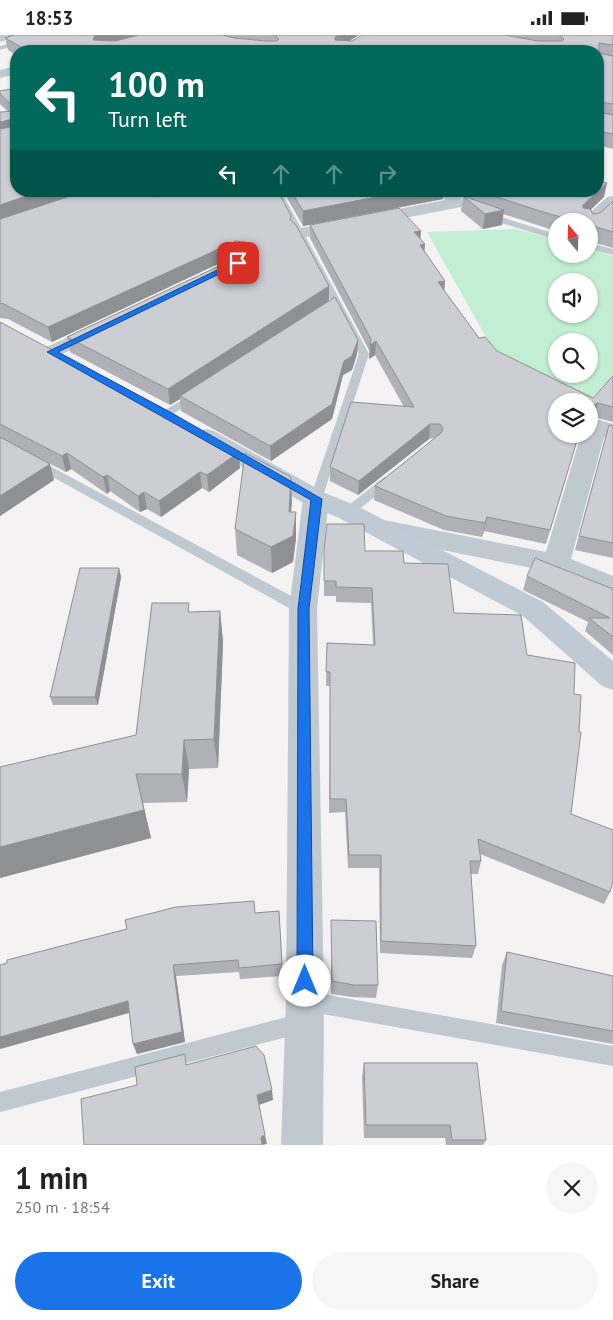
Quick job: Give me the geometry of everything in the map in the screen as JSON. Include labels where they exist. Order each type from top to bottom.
[{"type":"street","points":[[596,213],[608,197]]},
{"type":"street","points":[[301,233],[456,200]]},
{"type":"street","points":[[76,365],[43,348],[123,318]]},
{"type":"street","points":[[158,409],[316,499],[348,512],[533,609],[613,678]]},
{"type":"street","points":[[556,564],[595,426],[613,432]]},
{"type":"street","points":[[302,1145],[305,1012],[303,609],[316,499]]},
{"type":"street","points":[[379,528],[556,564],[613,587]]},
{"type":"lane","points":[[11,45],[48,35]]},
{"type":"lane","points":[[280,197],[301,233],[334,305],[364,354],[316,499]]},
{"type":"lane","points":[[477,212],[548,234]]},
{"type":"lane","points":[[598,248],[613,252]]},
{"type":"lane","points":[[158,409],[207,387]]},
{"type":"lane","points":[[26,457],[303,609]]},
{"type":"lane","points":[[348,512],[398,472]]},
{"type":"lane","points":[[0,1102],[305,1012],[613,1057]]},
{"type":"green space","points":[[516,229],[548,238],[548,263],[598,263],[598,252],[613,256],[613,380],[597,393],[571,393],[551,383],[598,383],[598,333],[548,333],[548,381],[496,355],[427,232]]},
{"type":"building","points":[[15,35],[95,35],[93,40],[115,41],[139,35],[222,35],[235,38],[277,41],[279,39],[273,35],[340,35],[335,37],[335,40],[352,41],[362,35],[505,35],[538,41],[562,41],[564,39],[559,35],[613,35],[613,45],[599,43],[599,45],[17,45],[5,38]]},
{"type":"building","points":[[604,54],[613,56],[613,104],[604,103]]},
{"type":"building","points":[[10,89],[10,103],[0,94],[0,91]]},
{"type":"building","points":[[10,111],[10,120],[0,122],[0,112]]},
{"type":"building","points":[[604,113],[613,115],[613,134],[604,132]]},
{"type":"building","points":[[10,127],[10,197],[23,197],[0,205],[0,129]]},
{"type":"building","points":[[68,197],[281,197],[291,216],[290,220],[296,225],[329,286],[168,389],[67,337],[245,254],[248,247],[245,242],[236,241],[48,327],[0,303],[0,219]]},
{"type":"building","points":[[295,197],[376,197],[303,211]]},
{"type":"building","points":[[464,197],[504,210],[485,214]]},
{"type":"building","points":[[497,197],[592,197],[583,205],[583,208],[590,209],[592,213],[548,213]]},
{"type":"building","points":[[613,201],[613,232],[598,228],[598,213]]},
{"type":"building","points":[[399,208],[421,231],[414,232],[425,244],[420,245],[445,281],[438,282],[479,338],[485,337],[497,351],[548,376],[548,383],[562,383],[583,393],[548,393],[548,443],[576,443],[550,530],[487,517],[485,523],[446,516],[375,486],[441,433],[443,428],[440,424],[430,424],[359,481],[330,467],[351,402],[414,407],[376,341],[370,345],[371,339],[310,225]]},
{"type":"building","points":[[335,297],[358,340],[352,356],[344,361],[332,404],[270,446],[180,396]]},
{"type":"building","points":[[0,322],[239,452],[207,475],[200,472],[159,501],[144,492],[138,496],[107,475],[103,477],[67,453],[62,456],[0,424]]},
{"type":"building","points":[[613,376],[613,407],[598,403],[598,393]]},
{"type":"building","points":[[609,425],[613,426],[613,543],[579,536]]},
{"type":"building","points":[[0,437],[50,464],[0,496]]},
{"type":"building","points":[[245,453],[291,477],[289,512],[296,512],[293,536],[271,547],[235,529]]},
{"type":"building","points":[[327,524],[364,524],[365,551],[403,551],[404,563],[448,564],[454,613],[521,615],[527,655],[575,663],[574,694],[581,695],[579,732],[581,732],[571,814],[613,830],[613,881],[610,892],[478,839],[481,861],[470,861],[476,946],[381,941],[381,855],[349,855],[346,799],[330,799],[330,672],[326,672],[327,643],[375,645],[372,588],[336,587],[336,581],[324,581],[324,549]]},
{"type":"building","points":[[535,558],[613,589],[613,637],[589,618],[610,618],[527,576]]},
{"type":"building","points":[[80,568],[119,568],[95,697],[50,697]]},
{"type":"building","points":[[152,603],[189,603],[188,612],[220,611],[214,739],[184,740],[182,774],[136,774],[144,810],[0,847],[0,767],[136,735]]},
{"type":"building","points":[[254,901],[255,913],[279,911],[282,964],[239,968],[238,960],[173,965],[182,1032],[133,1044],[128,1001],[0,1037],[0,965],[7,963],[7,960],[127,929],[125,920],[176,907]]},
{"type":"building","points":[[331,920],[376,921],[378,985],[354,985],[332,981]]},
{"type":"building","points":[[507,952],[613,976],[613,1031],[501,1011]]},
{"type":"building","points":[[256,1046],[264,1055],[272,1090],[257,1095],[265,1135],[261,1137],[262,1145],[84,1145],[81,1099],[137,1085],[135,1067],[185,1054],[186,1065]]},
{"type":"building","points":[[364,1063],[477,1063],[486,1140],[452,1140],[450,1125],[366,1125]]},
{"type":"route","points":[[238,263],[51,352],[166,414],[316,499],[303,609],[305,981]]}]
